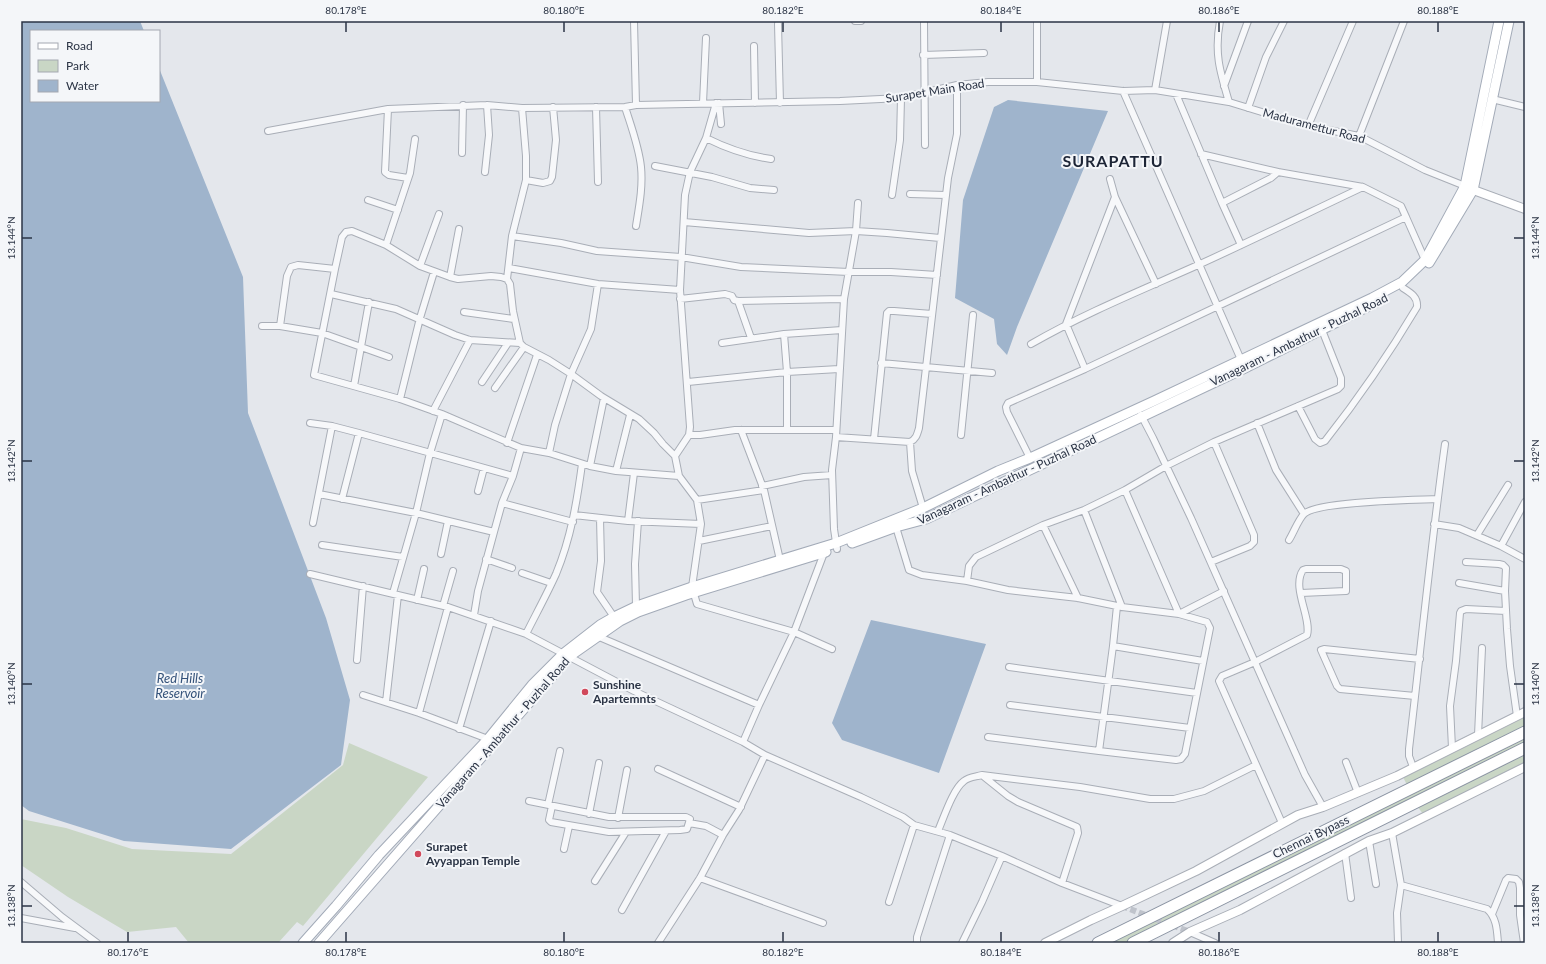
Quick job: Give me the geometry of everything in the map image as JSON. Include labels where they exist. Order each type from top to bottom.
[{"type":"highway","name":"Chennai Bypass","points":[[1098,943],[1525,732]]},
{"type":"highway","name":"Chennai Bypass","points":[[1133,943],[1525,748]]},
{"type":"main road","points":[[1469,188],[1499,21]]},
{"type":"main road","name":"Vanagaram - Ambathur - Puzhal Road","points":[[319,943],[413,835],[521,705],[567,655],[637,609],[693,590],[824,553],[837,546],[926,519],[1142,417],[1243,364],[1322,330],[1403,288],[1428,260],[1469,188],[1492,98],[1509,21]]},
{"type":"main road","points":[[693,590],[780,560],[837,546],[923,508],[998,471],[1030,458],[1138,408],[1243,364],[1402,282],[1428,260]]},
{"type":"main road","points":[[567,655],[600,625],[614,617],[637,609]]},
{"type":"main road","points":[[303,943],[379,855],[521,705]]},
{"type":"main road","points":[[405,828],[413,835]]},
{"type":"street","points":[[634,21],[636,105]]},
{"type":"street","points":[[855,21],[861,21]]},
{"type":"street","points":[[924,21],[926,145]]},
{"type":"street","points":[[1038,21],[1038,82]]},
{"type":"street","points":[[1155,90],[1167,21]]},
{"type":"street","points":[[1220,21],[1216,39],[1219,68],[1229,102]]},
{"type":"street","points":[[1224,86],[1248,21]]},
{"type":"street","points":[[1248,108],[1266,57],[1284,21]]},
{"type":"street","points":[[1308,126],[1353,21]]},
{"type":"street","points":[[1359,136],[1404,21]]},
{"type":"street","points":[[778,24],[780,103]]},
{"type":"street","points":[[703,103],[706,38]]},
{"type":"street","points":[[754,46],[755,103]]},
{"type":"street","points":[[924,55],[984,53]]},
{"type":"street","name":"Surapet Main Road","points":[[268,131],[388,109],[463,105],[487,105],[522,108],[625,107],[636,105],[780,103],[901,98],[957,85],[988,82],[1038,82],[1123,91],[1155,90]]},
{"type":"street","points":[[836,437],[910,442],[914,440],[919,428],[940,238],[948,178],[957,134],[957,85]]},
{"type":"street","name":"Maduramettur Road","points":[[1155,90],[1229,102],[1308,126],[1359,136],[1425,170],[1469,188]]},
{"type":"street","points":[[1123,91],[1243,364]]},
{"type":"street","points":[[1176,94],[1241,245]]},
{"type":"street","points":[[892,194],[900,140],[901,98]]},
{"type":"street","points":[[1492,98],[1525,106]]},
{"type":"street","points":[[718,103],[721,124]]},
{"type":"street","points":[[675,456],[689,435],[690,427],[688,382],[680,299],[685,195],[690,172],[706,138],[718,103]]},
{"type":"street","points":[[462,152],[463,105]]},
{"type":"street","points":[[485,172],[489,135],[487,105]]},
{"type":"street","points":[[526,180],[545,183],[550,181],[552,177],[556,154],[554,107]]},
{"type":"street","points":[[596,107],[598,182]]},
{"type":"street","points":[[625,107],[641,168],[640,202],[636,226]]},
{"type":"street","points":[[506,279],[509,268],[512,236],[526,180],[526,156],[522,108]]},
{"type":"street","points":[[388,109],[385,172],[389,175],[408,178]]},
{"type":"street","points":[[706,138],[719,145],[771,159]]},
{"type":"street","points":[[386,245],[408,178],[415,139]]},
{"type":"street","points":[[1201,154],[1278,172],[1363,187],[1401,206],[1428,260]]},
{"type":"street","points":[[655,166],[690,172],[750,188],[774,190]]},
{"type":"street","points":[[1222,202],[1271,178],[1278,172]]},
{"type":"street","points":[[1110,179],[1114,197],[1156,284]]},
{"type":"street","points":[[1031,344],[1066,324],[1200,264],[1363,187]]},
{"type":"street","points":[[1469,188],[1525,209]]},
{"type":"street","points":[[910,194],[946,195]]},
{"type":"street","points":[[1085,369],[1066,324],[1114,197]]},
{"type":"street","points":[[368,200],[398,210]]},
{"type":"street","points":[[837,546],[833,522],[832,475],[836,437],[844,299],[856,231],[858,203]]},
{"type":"street","points":[[420,266],[439,214]]},
{"type":"street","points":[[1030,458],[1007,412],[1006,407],[1008,404],[1406,217]]},
{"type":"street","points":[[684,222],[809,233],[856,231],[940,238]]},
{"type":"street","points":[[450,277],[460,229]]},
{"type":"street","points":[[522,345],[514,319],[510,284],[506,279],[491,276],[458,279],[450,277],[420,266],[386,245],[352,231],[346,232],[342,237],[314,375],[400,399],[442,414],[508,444],[521,448],[549,453],[582,464],[616,471],[679,476]]},
{"type":"street","points":[[512,236],[561,243],[597,251],[682,257],[740,268],[890,272],[937,275]]},
{"type":"street","points":[[280,326],[287,276],[291,267],[298,265],[335,269]]},
{"type":"street","points":[[509,268],[598,284],[680,290]]},
{"type":"street","points":[[400,399],[420,318],[434,272]]},
{"type":"street","points":[[549,453],[555,424],[571,374],[591,329],[598,284]]},
{"type":"street","points":[[1298,406],[1317,442],[1320,443],[1325,441],[1387,357],[1417,307],[1417,301],[1414,295],[1403,288]]},
{"type":"street","points":[[331,294],[369,302],[396,310],[420,318],[426,323],[470,340],[522,345],[537,355],[549,360],[604,398],[630,415],[639,419],[675,456],[679,476],[697,500],[701,524],[693,590],[697,604],[794,632],[832,649]]},
{"type":"street","points":[[680,299],[729,294],[734,300],[738,301],[844,299]]},
{"type":"street","points":[[738,301],[751,338]]},
{"type":"street","points":[[354,386],[369,302]]},
{"type":"street","points":[[874,439],[881,363],[888,312],[894,311],[932,314]]},
{"type":"street","points":[[464,312],[514,319]]},
{"type":"street","points":[[962,435],[967,371],[974,315]]},
{"type":"street","points":[[262,326],[280,326],[322,333],[388,357]]},
{"type":"street","points":[[722,343],[784,334],[842,330]]},
{"type":"street","points":[[967,581],[969,566],[976,557],[1043,525],[1084,510],[1125,490],[1166,466],[1214,442],[1338,389],[1341,386],[1341,378],[1322,330]]},
{"type":"street","points":[[784,334],[787,372],[787,429]]},
{"type":"street","points":[[433,412],[470,340]]},
{"type":"street","points":[[482,382],[508,343]]},
{"type":"street","points":[[494,388],[522,345]]},
{"type":"street","points":[[508,444],[537,355]]},
{"type":"street","points":[[881,363],[992,373]]},
{"type":"street","points":[[688,382],[787,372],[839,369]]},
{"type":"street","points":[[590,466],[604,398]]},
{"type":"street","points":[[1138,408],[1211,562],[1305,775],[1323,807]]},
{"type":"street","points":[[386,702],[395,594],[430,453],[442,414]]},
{"type":"street","points":[[616,471],[630,415]]},
{"type":"street","points":[[310,423],[332,426],[359,433],[513,476]]},
{"type":"street","points":[[1257,423],[1276,470],[1304,514]]},
{"type":"street","points":[[313,523],[332,426]]},
{"type":"street","points":[[689,435],[741,430],[836,430]]},
{"type":"street","points":[[741,430],[763,488],[780,560]]},
{"type":"street","points":[[342,499],[359,433]]},
{"type":"street","points":[[910,442],[912,471],[923,508]]},
{"type":"street","points":[[1211,562],[1250,546],[1254,542],[1254,535],[1214,442]]},
{"type":"street","points":[[1413,767],[1409,756],[1409,749],[1434,524],[1445,444]]},
{"type":"street","points":[[474,615],[486,559],[502,503],[513,476],[521,448]]},
{"type":"street","points":[[526,634],[558,568],[574,519],[582,464]]},
{"type":"street","points":[[478,491],[484,468]]},
{"type":"street","points":[[628,520],[634,473]]},
{"type":"street","points":[[697,500],[763,488],[804,477],[832,475]]},
{"type":"street","points":[[1477,535],[1508,485]]},
{"type":"street","points":[[1125,490],[1180,614]]},
{"type":"street","points":[[319,494],[416,513],[494,532]]},
{"type":"street","points":[[1289,540],[1304,514],[1311,509],[1324,506],[1389,500],[1437,499]]},
{"type":"street","points":[[1501,546],[1525,502]]},
{"type":"street","points":[[502,503],[574,519],[600,518],[701,524]]},
{"type":"street","points":[[1084,510],[1119,606],[1099,751]]},
{"type":"street","points":[[600,518],[602,560],[597,592],[614,617]]},
{"type":"street","points":[[441,554],[448,521]]},
{"type":"street","points":[[637,609],[635,564],[638,521]]},
{"type":"street","points":[[1434,524],[1454,527],[1477,535],[1524,556]]},
{"type":"street","points":[[1043,525],[1078,598]]},
{"type":"street","points":[[699,541],[772,526]]},
{"type":"street","points":[[896,527],[909,570],[922,575],[967,581],[1008,590],[1078,598],[1119,606],[1180,614],[1204,621],[1209,625],[1210,628],[1185,754],[1181,759],[1176,760],[988,737]]},
{"type":"street","points":[[322,545],[403,557]]},
{"type":"street","points":[[743,742],[794,632],[824,553]]},
{"type":"street","points":[[486,559],[512,568]]},
{"type":"street","points":[[1466,562],[1499,564],[1505,566],[1507,572],[1505,591],[1506,611],[1510,666],[1517,716]]},
{"type":"street","points":[[417,600],[424,569]]},
{"type":"street","points":[[1282,823],[1219,681],[1222,676],[1255,662],[1307,635],[1308,628],[1302,606],[1301,593],[1300,579],[1303,570],[1341,569],[1346,571],[1347,589],[1345,592],[1301,593]]},
{"type":"street","points":[[419,713],[453,570]]},
{"type":"street","points":[[522,573],[551,583]]},
{"type":"street","points":[[310,574],[445,606],[526,634],[634,691],[743,742],[765,755],[903,817],[914,825],[950,834],[1062,883],[1122,906]]},
{"type":"street","points":[[1459,583],[1505,591]]},
{"type":"street","points":[[357,660],[363,586]]},
{"type":"street","points":[[1180,614],[1224,591]]},
{"type":"street","points":[[1452,748],[1450,706],[1460,613],[1466,609],[1506,611]]},
{"type":"street","points":[[459,729],[491,621]]},
{"type":"street","points":[[597,636],[759,705]]},
{"type":"street","points":[[1113,646],[1203,661]]},
{"type":"street","points":[[1478,735],[1482,648]]},
{"type":"street","points":[[1416,696],[1340,689],[1337,686],[1321,650],[1324,649],[1420,658]]},
{"type":"street","points":[[1009,667],[1197,693]]},
{"type":"street","points":[[363,695],[419,713],[488,739]]},
{"type":"street","points":[[1010,705],[1190,728]]},
{"type":"street","points":[[1045,943],[1196,871],[1298,815],[1323,807],[1397,776],[1525,712]]},
{"type":"street","points":[[529,801],[550,806],[589,814],[618,818],[686,817],[690,819],[688,829],[609,832],[551,822],[549,820],[550,806],[560,751]]},
{"type":"street","points":[[658,943],[700,878],[723,835],[741,807],[765,755]]},
{"type":"street","points":[[1346,762],[1358,792]]},
{"type":"street","points":[[589,814],[599,763]]},
{"type":"street","points":[[938,831],[958,787],[971,777],[982,776],[1080,787],[1150,799],[1167,800],[1186,797],[1204,791],[1256,765]]},
{"type":"street","points":[[1173,943],[1190,932],[1240,910],[1369,841],[1392,833],[1525,767]]},
{"type":"street","points":[[658,769],[741,807]]},
{"type":"street","points":[[618,818],[627,770]]},
{"type":"street","points":[[982,776],[1018,802],[1077,827],[1078,833],[1062,883]]},
{"type":"street","points":[[689,823],[706,826],[723,835]]},
{"type":"street","points":[[889,902],[914,825]]},
{"type":"street","points":[[564,849],[570,826]]},
{"type":"street","points":[[622,910],[666,831]]},
{"type":"street","points":[[595,880],[626,832]]},
{"type":"street","points":[[1392,833],[1401,885],[1397,913],[1398,943]]},
{"type":"street","points":[[917,943],[917,936],[950,834]]},
{"type":"street","points":[[1369,841],[1376,884]]},
{"type":"street","points":[[1345,854],[1351,898]]},
{"type":"street","points":[[962,943],[1002,856]]},
{"type":"street","points":[[700,878],[823,923]]},
{"type":"street","points":[[1492,914],[1506,880],[1508,878],[1516,879],[1523,889],[1522,916],[1524,943]]},
{"type":"street","points":[[21,882],[97,943]]},
{"type":"street","points":[[1401,885],[1487,910],[1492,914],[1498,943]]},
{"type":"street","points":[[21,918],[77,928]]},
{"type":"street","points":[[1190,932],[1215,943]]},
{"type":"green space","points":[[1525,716],[1525,728],[1407,785],[1403,777]]},
{"type":"green space","points":[[1525,736],[1525,744],[1124,943],[1108,943]]},
{"type":"green space","points":[[349,743],[428,777],[303,926],[297,922],[278,943],[189,943],[176,927],[127,932],[68,897],[21,865],[21,819],[66,828],[132,849],[231,854],[343,765]]},
{"type":"green space","points":[[1525,752],[1525,763],[1423,814],[1417,806]]},
{"type":"water","name":"Red Hills Reservoir","points":[[21,21],[140,21],[144,30],[30,30],[30,102],[160,102],[160,70],[243,277],[248,413],[326,618],[350,700],[341,765],[231,849],[124,841],[29,811],[21,805]]},
{"type":"water","points":[[1008,100],[1108,111],[1017,327],[1007,355],[997,344],[994,319],[955,298],[963,200],[994,107]]},
{"type":"water","points":[[871,620],[986,644],[939,773],[842,740],[832,723]]},
{"type":"tunnel","points":[[1122,906],[1190,932]]},
{"type":"place","name":"Sunshine Apartemnts","points":[[585,692]]},
{"type":"place","name":"Surapet Ayyappan Temple","points":[[418,854]]},
{"type":"district","name":"SURAPATTU","points":[[1113,161]]}]
